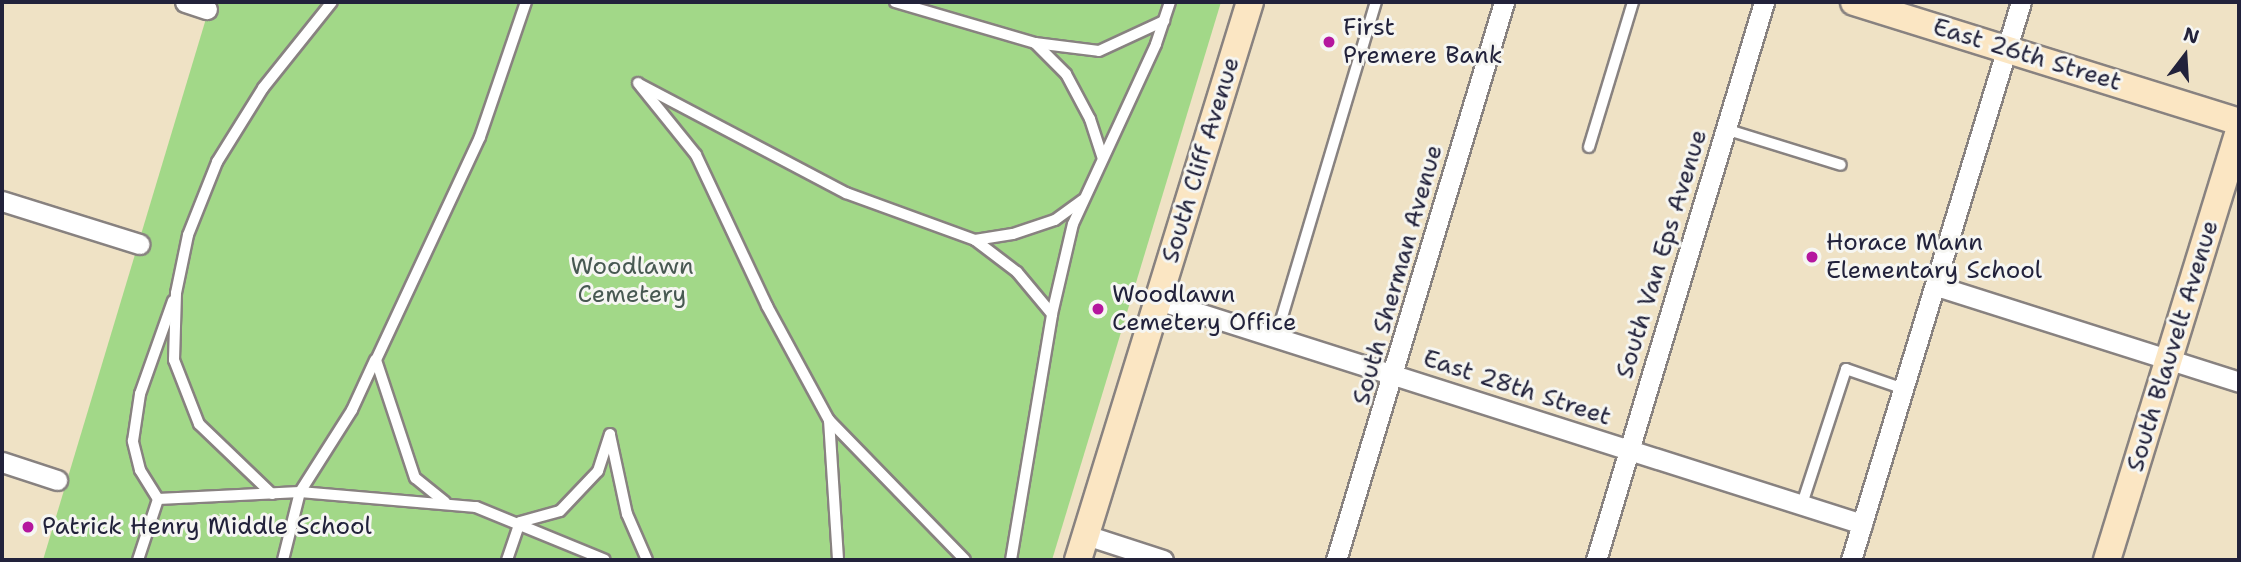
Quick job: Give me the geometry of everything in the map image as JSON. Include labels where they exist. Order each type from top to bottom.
[{"type":"main road","name":"South Cliff Avenue","points":[[1082,548],[1250,2]]},
{"type":"main road","name":"East 26th Street","points":[[1854,2],[2239,122]]},
{"type":"main road","name":"South Blauvelt Avenue","points":[[2107,560],[2239,131]]},
{"type":"street","points":[[185,2],[207,9]]},
{"type":"street","name":"South Sherman Avenue","points":[[1336,560],[1395,375],[1504,2]]},
{"type":"street","name":"South Van Eps Avenue","points":[[1596,560],[1764,2]]},
{"type":"street","points":[[1851,560],[1937,286],[2021,2]]},
{"type":"street","points":[[2,201],[139,244]]},
{"type":"street","points":[[1937,286],[2239,382]]},
{"type":"street","name":"East 28th Street","points":[[1158,300],[1862,524]]},
{"type":"street","points":[[2,462],[57,480]]},
{"type":"street","points":[[1082,548],[1163,560]]},
{"type":"lane","points":[[138,560],[158,499],[140,470],[133,442],[140,394],[176,293],[188,235],[217,162],[263,88],[332,2]]},
{"type":"lane","points":[[283,560],[300,492],[352,410],[480,137],[526,2]]},
{"type":"lane","points":[[895,2],[1035,43],[1099,51],[1164,21]]},
{"type":"lane","points":[[1011,560],[1052,314],[1083,200],[1164,21],[1170,2]]},
{"type":"lane","points":[[1276,337],[1376,2]]},
{"type":"lane","points":[[1589,147],[1633,2]]},
{"type":"lane","points":[[1035,43],[1066,74],[1090,120],[1102,157]]},
{"type":"lane","points":[[965,560],[829,420],[767,306],[696,155],[638,83],[846,193],[975,240],[1017,272],[1052,314]]},
{"type":"lane","points":[[1726,129],[1841,165]]},
{"type":"lane","points":[[975,240],[1055,220],[1083,200]]},
{"type":"lane","points":[[176,293],[174,360],[199,424],[272,494]]},
{"type":"lane","points":[[376,360],[415,478],[445,502]]},
{"type":"lane","points":[[1802,504],[1846,369],[1905,389]]},
{"type":"lane","points":[[829,420],[838,560]]},
{"type":"lane","points":[[520,522],[560,511],[598,471],[610,434],[627,514],[647,560]]},
{"type":"lane","points":[[158,499],[300,492],[445,502],[520,522],[605,560]]},
{"type":"lane","points":[[507,560],[520,522]]},
{"type":"green space","name":"Woodlawn Cemetery","points":[[211,2],[1221,2],[1052,560],[43,560]]},
{"type":"place","name":"First Premere Bank","points":[[1329,42]]},
{"type":"place","name":"Horace Mann Elementary School","points":[[1812,257]]},
{"type":"place","name":"Woodlawn Cemetery Office","points":[[1098,309]]},
{"type":"place","name":"Patrick Henry Middle School","points":[[28,527]]}]
